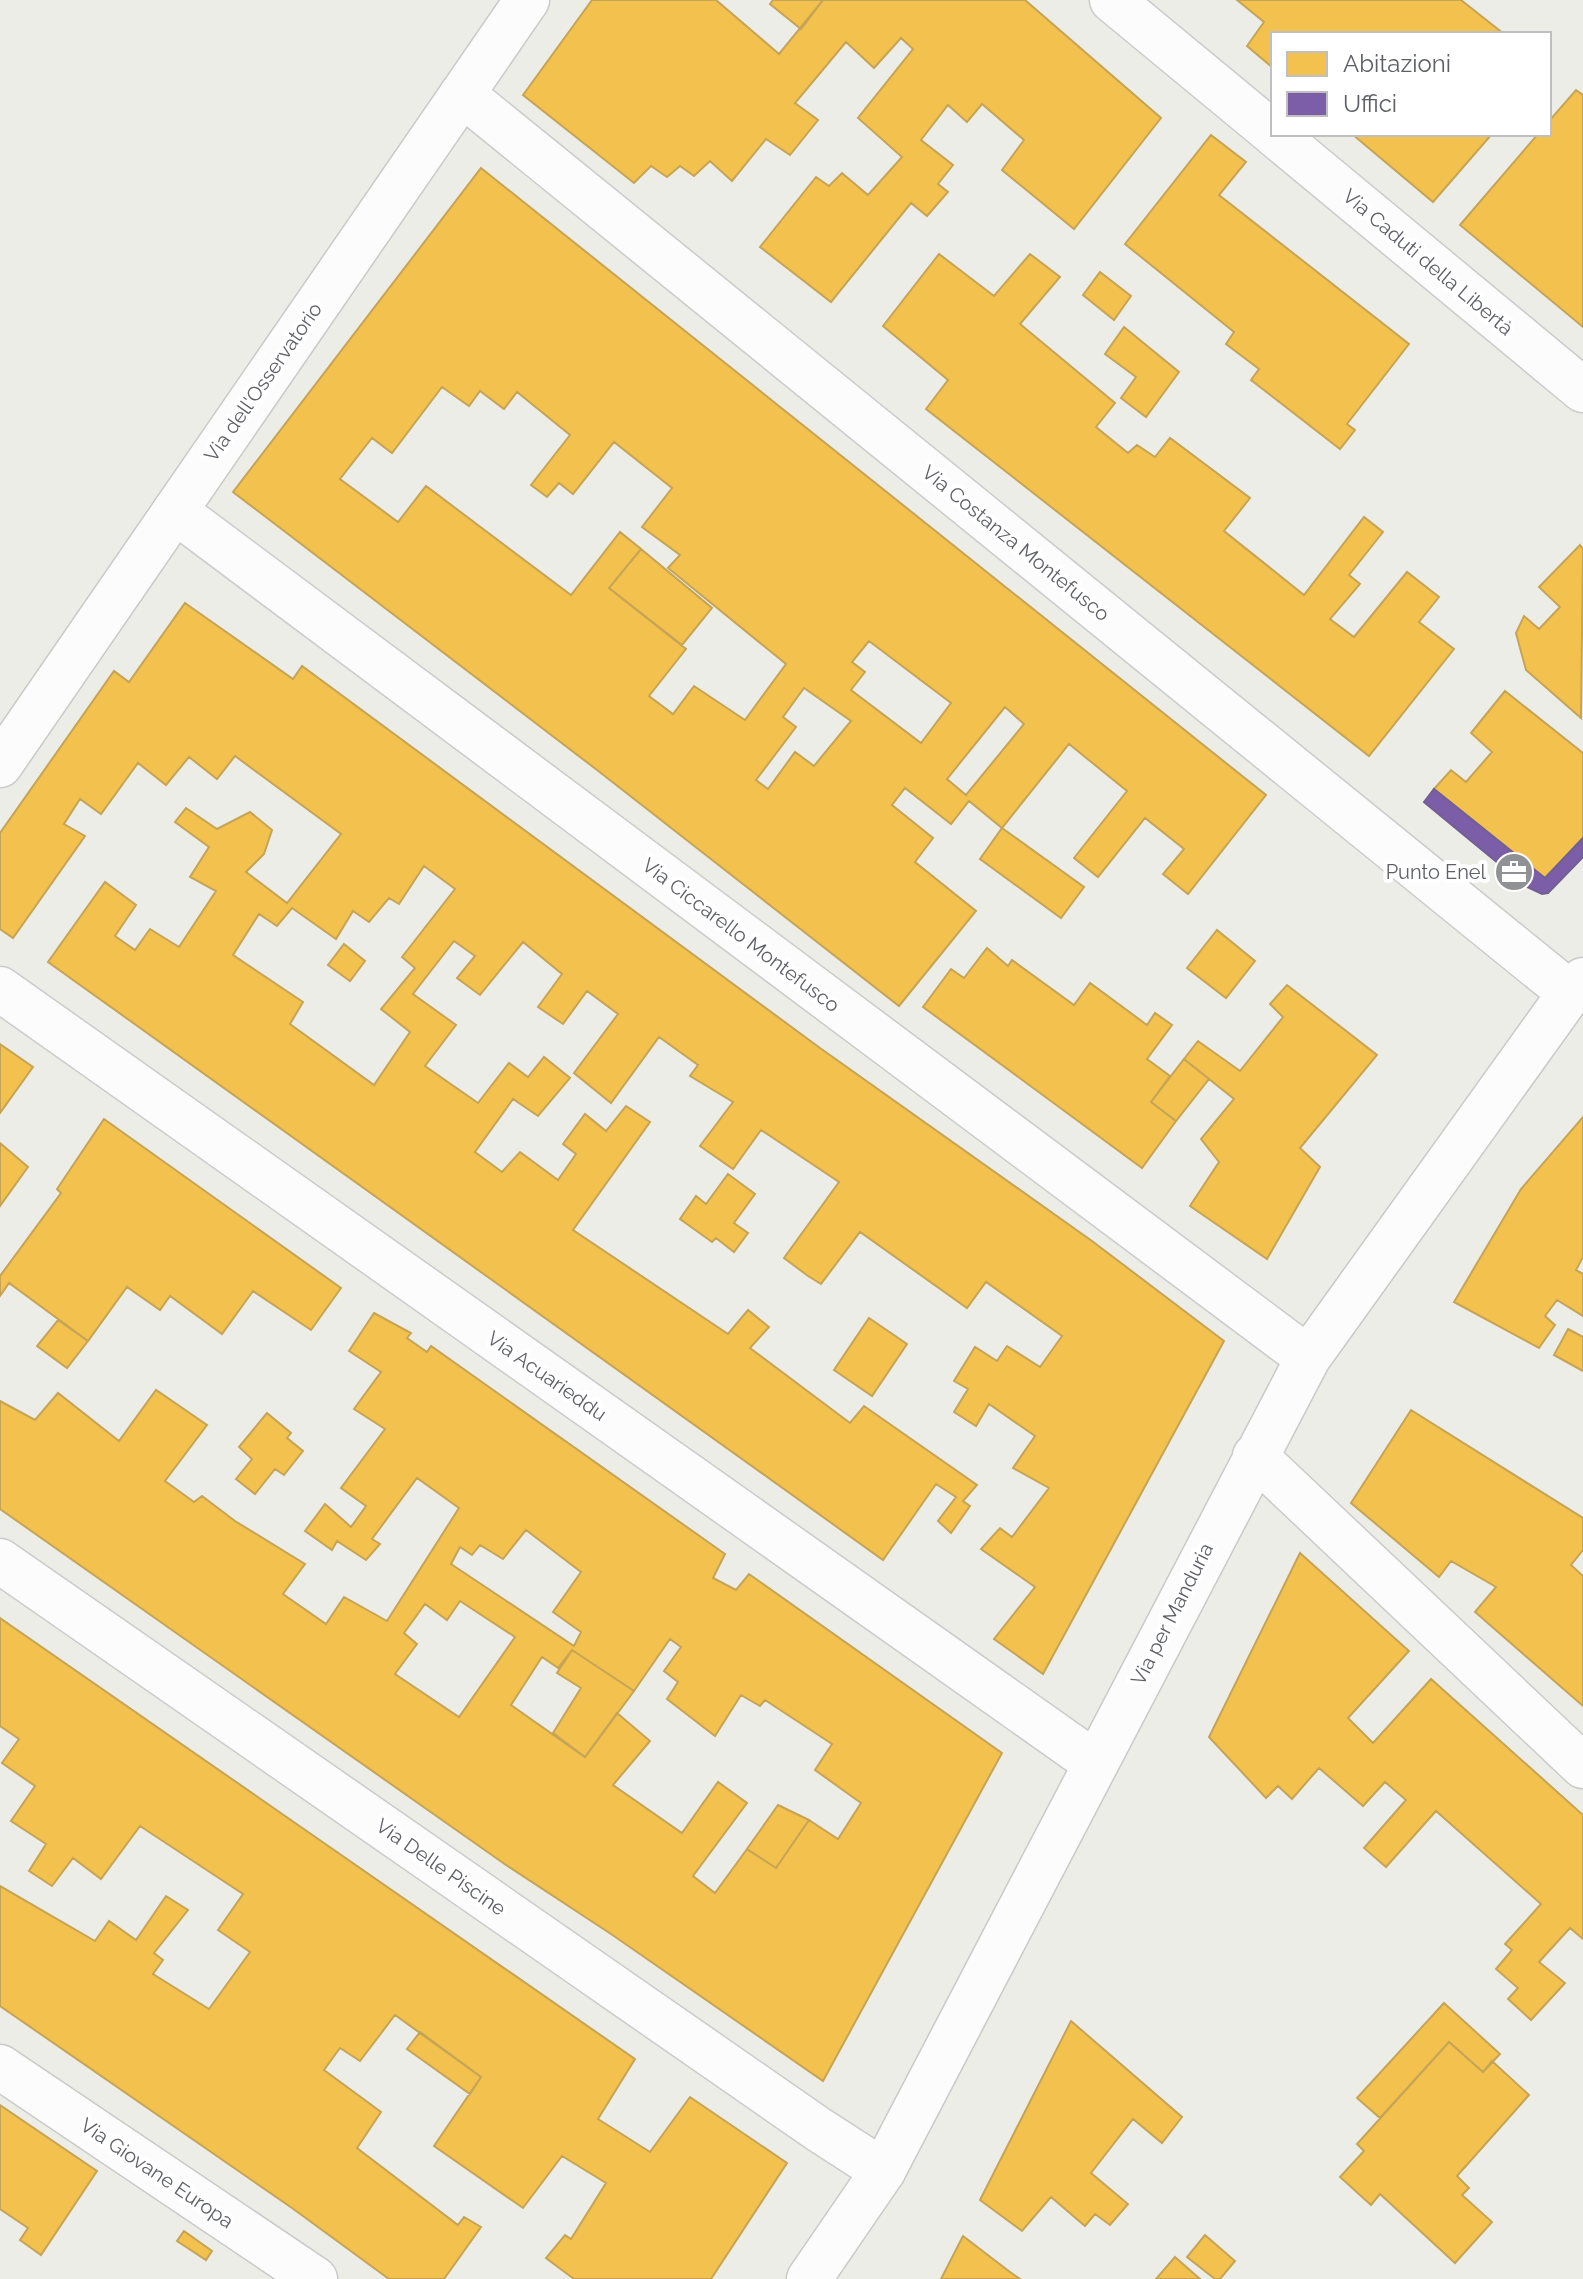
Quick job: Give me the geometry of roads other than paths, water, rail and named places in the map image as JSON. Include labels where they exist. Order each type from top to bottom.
[{"type":"street","name":"Via dell'Osservatorio","points":[[0,765],[527,0]]},
{"type":"street","name":"Via Caduti della Libertà","points":[[1112,0],[1271,132]]},
{"type":"street","name":"Via Costanza Montefusco","points":[[462,94],[1576,987]]},
{"type":"street","name":"Via Caduti della Libertà","points":[[1276,136],[1583,390]]},
{"type":"street","name":"Via Ciccarello Montefusco","points":[[175,511],[1308,1358]]},
{"type":"street","name":"Via per Manduria","points":[[809,2279],[883,2171],[1308,1358],[1576,987]]},
{"type":"street","name":"Via Acuarieddu","points":[[0,989],[1095,1763]]},
{"type":"street","points":[[1255,1456],[1583,1766]]},
{"type":"street","name":"Via Delle Piscine","points":[[0,1561],[883,2171]]},
{"type":"street","name":"Via Giovane Europa","points":[[0,2067],[315,2279]]},
{"type":"place","name":"Punto Enel","points":[[1514,872]]}]
